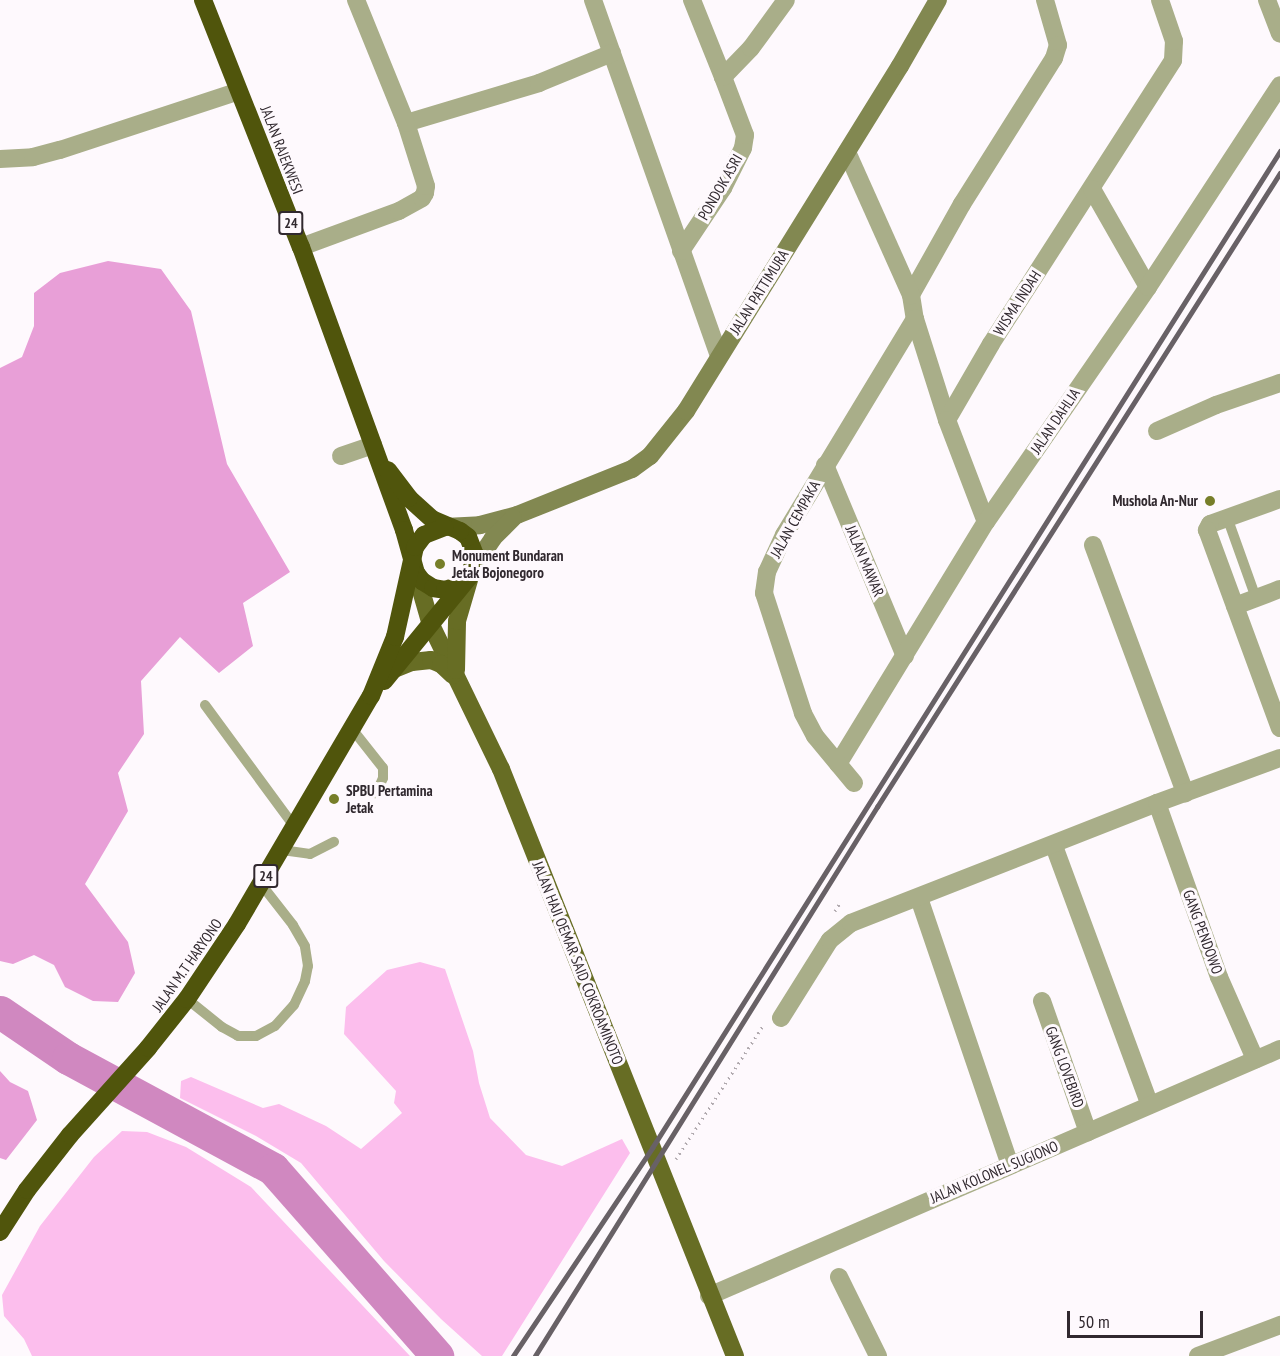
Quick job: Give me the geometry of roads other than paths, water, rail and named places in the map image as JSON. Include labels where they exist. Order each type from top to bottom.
[{"type":"highway","name":"JALAN RAJEKWESI","points":[[203,0],[301,247],[374,447]]},
{"type":"highway","name":"24","points":[[371,696],[431,625],[472,571],[473,546],[468,537],[460,531],[445,527],[432,519],[409,498],[374,447]]},
{"type":"highway","name":"24","points":[[371,696],[395,637],[414,567],[404,530],[374,447]]},
{"type":"highway","points":[[445,527],[430,530],[418,540],[414,567],[422,581],[433,588],[446,590],[462,584],[472,571]]},
{"type":"highway","name":"JALAN M.T HARYONO","points":[[0,1232],[27,1190],[70,1135],[148,1048],[188,999],[282,850],[371,696]]},
{"type":"main road","name":"JALAN HAJI OEMAR SAID COKROAMINOTO","points":[[414,567],[431,625],[501,769],[709,1296],[735,1356]]},
{"type":"main road","points":[[456,678],[457,621],[472,571]]},
{"type":"main road","points":[[392,670],[412,662],[431,660],[441,664],[456,678]]},
{"type":"street","points":[[593,0],[719,355]]},
{"type":"street","name":"PONDOK ASRI","points":[[681,251],[723,188],[743,148],[745,135],[692,0]]},
{"type":"street","points":[[723,77],[751,48],[786,0]]},
{"type":"street","name":"JALAN PATTIMURA","points":[[445,527],[480,525],[517,515],[632,469],[650,456],[686,411],[848,152],[938,0]]},
{"type":"street","points":[[911,295],[962,204],[1054,58],[1057,38],[1045,0]]},
{"type":"street","name":"WISMA INDAH","points":[[947,420],[991,344],[1173,60],[1174,41],[1160,0]]},
{"type":"street","points":[[1267,0],[1280,34]]},
{"type":"street","points":[[301,247],[399,211],[422,198],[426,186],[406,123],[358,1]]},
{"type":"street","points":[[406,123],[539,83],[612,53]]},
{"type":"street","name":"JALAN DAHLIA","points":[[838,764],[986,522],[1148,287],[1280,85]]},
{"type":"street","points":[[0,159],[33,157],[60,150],[239,91]]},
{"type":"street","points":[[848,152],[911,295],[915,319],[947,420],[986,522]]},
{"type":"street","points":[[1092,189],[1148,287]]},
{"type":"street","name":"JALAN CEMPAKA","points":[[854,783],[815,736],[802,713],[764,593],[767,572],[825,465],[915,319]]},
{"type":"street","points":[[1157,431],[1216,405],[1280,383]]},
{"type":"street","points":[[341,456],[374,447]]},
{"type":"street","name":"JALAN MAWAR","points":[[825,465],[905,656]]},
{"type":"street","points":[[1280,499],[1210,524],[1207,530],[1280,728]]},
{"type":"street","points":[[472,571],[493,538],[517,515]]},
{"type":"street","points":[[1093,545],[1185,793]]},
{"type":"street","points":[[1235,606],[1280,589]]},
{"type":"street","points":[[774,1019],[830,940],[840,931],[867,916],[1054,846],[1157,803],[1280,758]]},
{"type":"street","name":"GANG PENDOWO","points":[[1157,803],[1205,939],[1256,1059]]},
{"type":"street","points":[[1054,846],[1150,1105]]},
{"type":"street","points":[[919,898],[1010,1165]]},
{"type":"street","name":"GANG LOVEBIRD","points":[[1042,1001],[1088,1132]]},
{"type":"street","name":"JALAN KOLONEL SUGIONO","points":[[709,1296],[1256,1059],[1278,1054]]},
{"type":"street","points":[[839,1277],[878,1356]]},
{"type":"street","points":[[1198,1356],[1280,1325]]},
{"type":"lane","points":[[1227,517],[1256,598]]},
{"type":"lane","points":[[205,705],[294,826]]},
{"type":"lane","points":[[353,730],[383,768],[383,778],[376,794]]},
{"type":"lane","points":[[282,850],[310,854],[334,842]]},
{"type":"lane","points":[[188,999],[222,1027],[238,1036],[256,1036],[275,1026],[294,1005],[305,981],[308,966],[305,946],[293,925],[261,884]]},
{"type":"waterway","points":[[0,1012],[68,1058],[273,1169],[437,1356]]},
{"type":"railway","points":[[513,1356],[652,1148],[1280,151]]},
{"type":"railway","points":[[535,1356],[877,807],[1280,173]]},
{"type":"place","name":"Mushola An-Nur","points":[[1210,501]]},
{"type":"place","name":"Monument Bundaran Jetak Bojonegoro","points":[[440,564]]},
{"type":"place","name":"SPBU Pertamina Jetak","points":[[334,799]]}]
